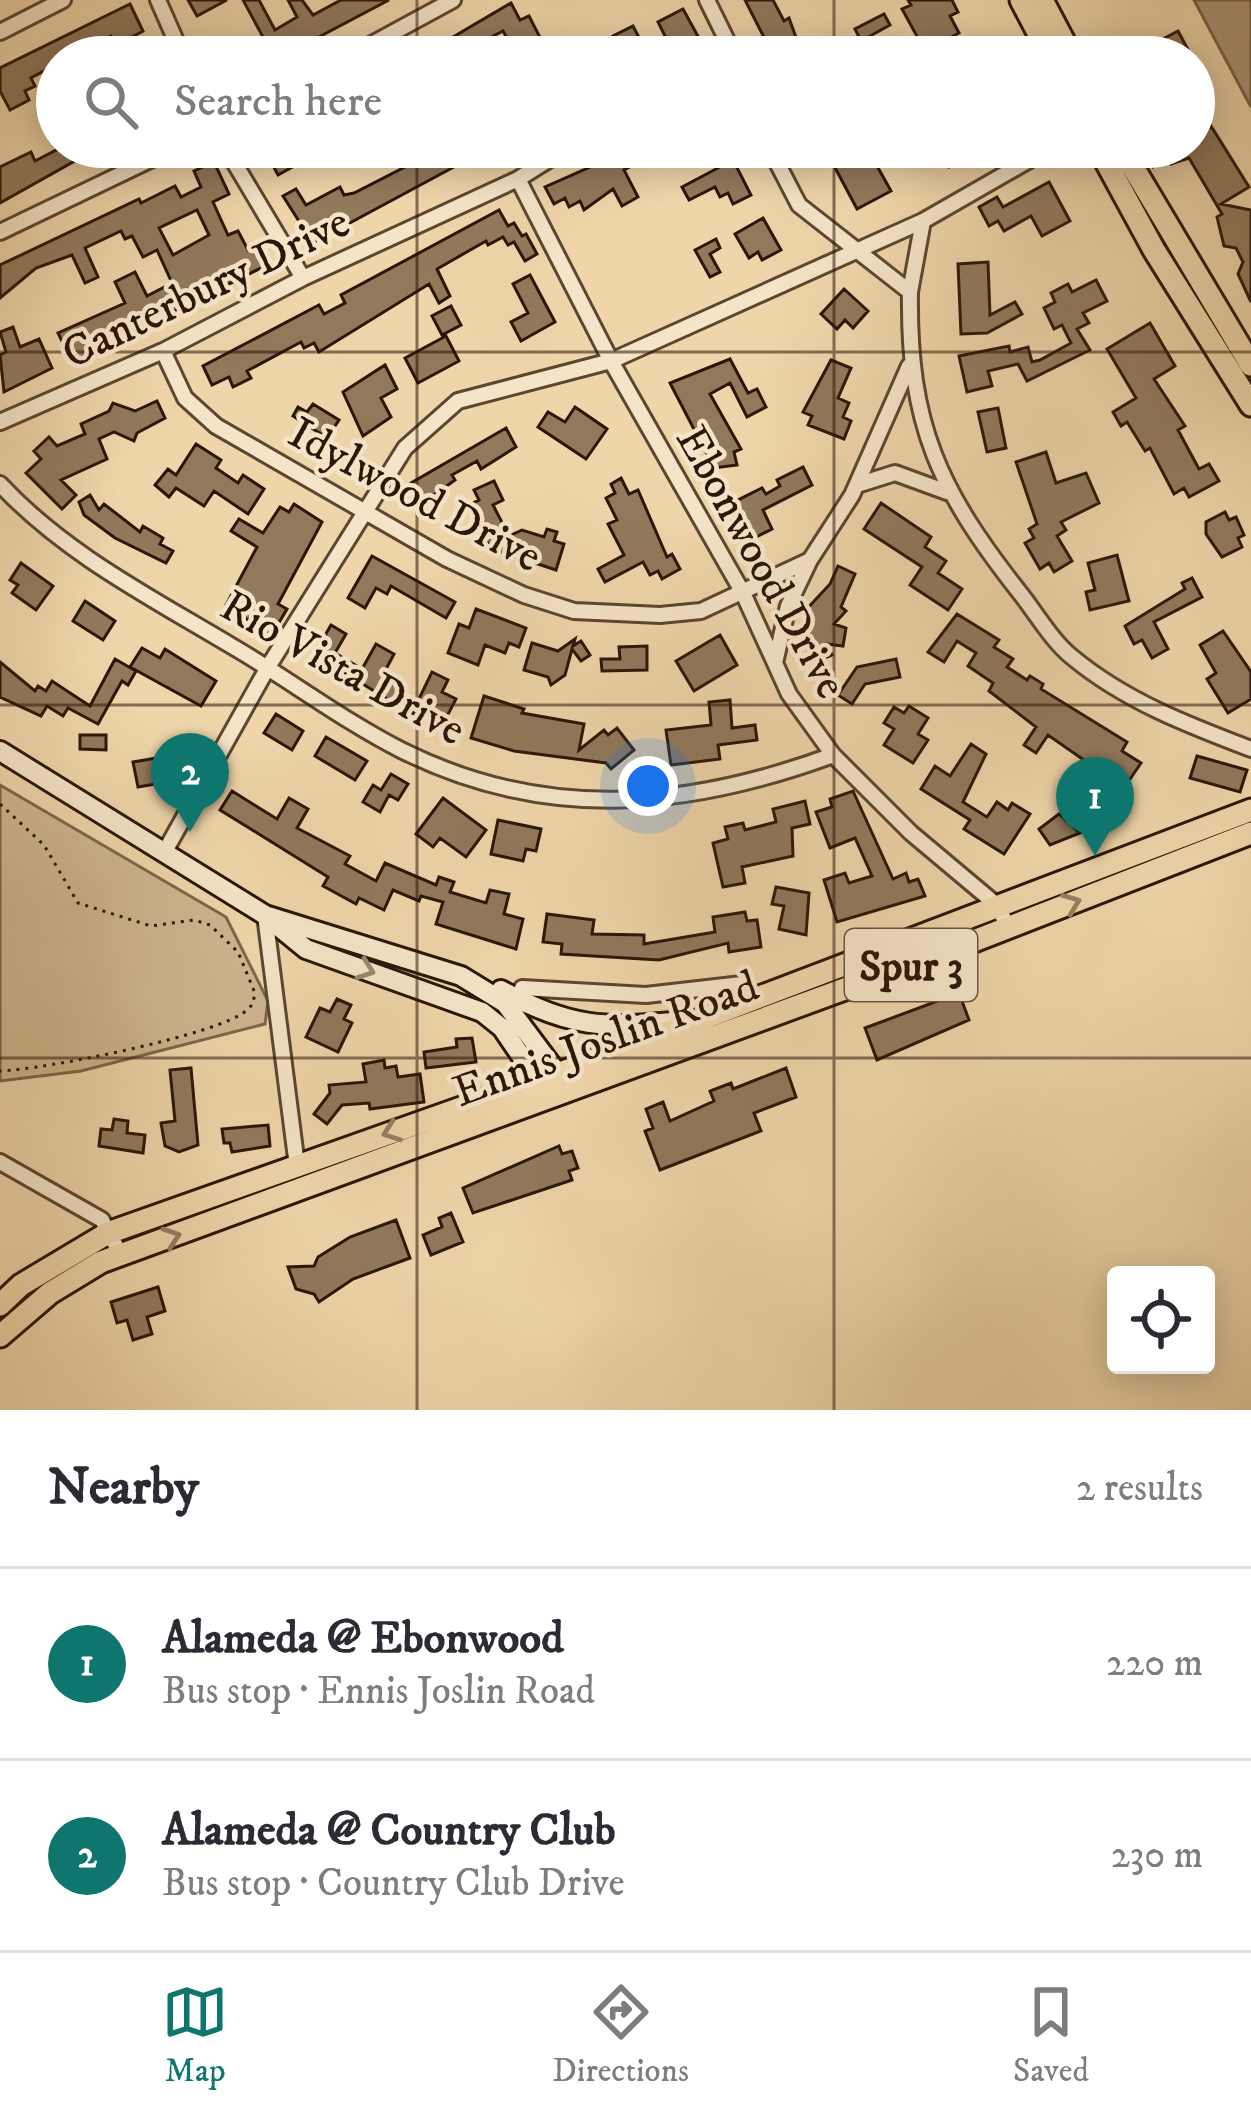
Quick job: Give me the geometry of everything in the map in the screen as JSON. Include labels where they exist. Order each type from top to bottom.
[{"type":"main road","points":[[1036,8],[1057,36]]},
{"type":"main road","points":[[1125,168],[1196,297],[1251,365]]},
{"type":"main road","points":[[1196,297],[1212,343],[1251,420]]},
{"type":"main road","points":[[1212,343],[1251,405]]},
{"type":"main road","points":[[0,751],[265,915],[306,949],[482,1012],[555,1086]]},
{"type":"main road","name":"Ennis Joslin Road","points":[[0,1336],[50,1293],[121,1255],[555,1086],[698,1020],[1251,810]]},
{"type":"main road","name":"Ennis Joslin Road","points":[[0,1305],[108,1233],[297,1166],[555,1086],[1008,928],[1251,833]]},
{"type":"main road","points":[[265,915],[489,983],[561,1020],[592,1027],[698,1020]]},
{"type":"main road","points":[[461,976],[505,1003],[555,1086]]},
{"type":"street","points":[[0,32],[63,0]]},
{"type":"street","points":[[158,0],[174,36]]},
{"type":"street","points":[[387,36],[453,0]]},
{"type":"street","points":[[706,0],[725,36]]},
{"type":"street","points":[[0,232],[133,168]]},
{"type":"street","points":[[238,168],[303,278]]},
{"type":"street","name":"Canterbury Drive","points":[[0,422],[164,351],[303,278],[535,168]]},
{"type":"street","points":[[780,168],[799,205],[852,252],[910,292]]},
{"type":"street","points":[[164,853],[268,667],[405,448],[458,401],[611,361],[923,221],[1015,168]]},
{"type":"street","name":"Ebonwood Drive","points":[[518,179],[611,361],[743,593],[789,694],[833,755],[910,833],[998,906],[1008,928]]},
{"type":"street","points":[[923,221],[910,292],[909,366],[941,478],[950,494],[981,543],[1070,656],[1160,715],[1251,749]]},
{"type":"street","name":"Idylwood Drive","points":[[164,351],[185,398],[216,426],[447,559],[574,611],[701,611],[810,560]]},
{"type":"street","points":[[775,663],[788,606],[856,485],[909,366]]},
{"type":"street","points":[[856,485],[895,473],[924,479],[950,494]]},
{"type":"street","name":"Rio Vista Drive","points":[[0,484],[94,564],[400,749],[491,787],[578,799],[668,799],[720,792],[833,755]]},
{"type":"street","points":[[265,915],[297,1166]]},
{"type":"street","points":[[522,988],[593,996],[742,984]]},
{"type":"street","points":[[592,1027],[593,996]]},
{"type":"street","points":[[0,1162],[86,1209],[121,1255]]},
{"type":"path","points":[[0,804],[44,844],[78,903],[152,926],[194,920],[210,925],[243,959],[255,993],[244,1012],[209,1025],[110,1053],[0,1070]]},
{"type":"shaded area","points":[[1194,0],[1251,0],[1251,107],[1215,36]]},
{"type":"shaded area","points":[[0,785],[226,917],[268,1001],[265,1024],[81,1071],[0,1081]]},
{"type":"building","points":[[188,0],[227,0],[197,16]]},
{"type":"building","points":[[243,0],[259,0],[275,30],[297,17],[288,0],[302,0],[313,15],[341,0],[389,0],[321,36],[262,36]]},
{"type":"building","points":[[745,0],[773,0],[784,21],[789,18],[795,36],[763,36]]},
{"type":"building","points":[[908,0],[952,0],[958,12],[950,16],[959,33],[917,36],[902,9],[911,5]]},
{"type":"building","points":[[511,3],[520,20],[529,16],[539,36],[506,36],[503,31],[494,36],[455,36]]},
{"type":"building","points":[[130,4],[143,31],[134,36],[65,36]]},
{"type":"building","points":[[683,9],[698,36],[665,36],[658,22]]},
{"type":"building","points":[[884,14],[890,25],[870,36],[858,36],[855,29]]},
{"type":"building","points":[[633,26],[638,36],[613,36]]},
{"type":"building","points":[[36,50],[36,75],[31,78],[35,86],[25,91],[29,100],[10,110],[0,91],[0,68]]},
{"type":"building","points":[[1215,132],[1249,187],[1221,204],[1251,210],[1251,302],[1238,274],[1243,262],[1236,248],[1224,246],[1217,217],[1222,214],[1195,168],[1215,168]]},
{"type":"building","points":[[31,152],[36,168],[62,168],[0,203],[0,167]]},
{"type":"building","points":[[217,168],[229,194],[213,202],[228,235],[238,231],[248,250],[256,246],[267,265],[72,362],[58,333],[125,303],[115,282],[135,272],[147,296],[172,283],[157,250],[143,257],[132,236],[125,239],[121,231],[85,248],[98,277],[85,283],[72,255],[36,268],[0,298],[0,265],[139,199],[141,203],[175,186],[181,197],[201,187],[194,171]],"holes":[[[197,210],[209,235],[173,255],[159,228]]]},
{"type":"building","points":[[403,168],[452,168],[307,246],[298,228],[302,226],[283,196],[296,189],[306,205],[340,187],[344,195]]},
{"type":"building","points":[[588,168],[628,168],[624,170],[638,197],[622,206],[613,189],[584,210],[580,201],[569,207],[565,198],[554,204],[545,187]]},
{"type":"building","points":[[718,168],[737,168],[751,195],[733,204],[728,193],[720,197],[715,187],[689,200],[682,187]]},
{"type":"building","points":[[835,168],[878,168],[891,191],[857,209]]},
{"type":"building","points":[[1049,182],[1070,221],[1042,236],[1031,216],[1004,231],[998,221],[989,226],[979,207],[997,197],[1003,207]]},
{"type":"building","points":[[499,210],[508,226],[514,223],[522,236],[526,234],[537,254],[525,261],[514,242],[508,245],[503,237],[488,245],[486,241],[437,269],[450,296],[439,303],[429,284],[319,352],[314,343],[304,348],[301,342],[247,371],[251,378],[233,387],[229,377],[212,385],[203,366],[319,305],[324,314],[345,303],[341,295]]},
{"type":"building","points":[[763,218],[781,250],[762,260],[758,252],[749,258],[735,234]]},
{"type":"building","points":[[716,239],[720,248],[710,254],[720,272],[710,277],[695,250]]},
{"type":"building","points":[[988,262],[990,315],[1015,302],[1022,314],[987,333],[961,334],[958,264]]},
{"type":"building","points":[[530,275],[555,322],[521,341],[511,322],[528,313],[513,284]]},
{"type":"building","points":[[1096,280],[1107,301],[1083,313],[1089,323],[1077,329],[1090,350],[1027,381],[1018,364],[988,371],[992,386],[967,392],[959,356],[1028,347],[1032,362],[1071,343],[1062,325],[1054,329],[1044,308],[1055,302],[1051,293],[1068,284],[1072,292]]},
{"type":"building","points":[[844,289],[868,311],[853,328],[845,320],[837,329],[821,314]]},
{"type":"building","points":[[451,306],[461,325],[442,335],[432,316]]},
{"type":"building","points":[[1150,323],[1175,366],[1154,379],[1185,426],[1178,430],[1199,469],[1209,464],[1219,481],[1189,497],[1184,488],[1174,494],[1150,448],[1145,451],[1127,422],[1121,426],[1113,412],[1136,398],[1107,349]]},
{"type":"building","points":[[13,327],[20,347],[39,339],[52,368],[4,392],[0,355],[6,352],[0,332]]},
{"type":"building","points":[[446,336],[459,361],[418,383],[405,358]]},
{"type":"building","points":[[730,359],[748,393],[757,389],[766,407],[747,417],[730,383],[710,394],[741,449],[734,452],[737,465],[714,468],[670,383]]},
{"type":"building","points":[[831,360],[851,368],[838,398],[849,403],[843,417],[851,421],[844,439],[808,425],[812,416],[803,412]]},
{"type":"building","points":[[385,365],[397,389],[381,398],[391,417],[363,436],[343,392]]},
{"type":"building","points":[[157,401],[165,418],[137,433],[134,441],[114,432],[99,439],[107,459],[61,480],[76,495],[62,509],[26,473],[41,459],[34,451],[49,437],[57,446],[85,434],[81,424],[109,411],[113,403],[135,411]]},
{"type":"building","points":[[313,404],[339,420],[327,438],[293,416],[298,407],[307,412]]},
{"type":"building","points":[[575,407],[607,429],[586,459],[538,427],[548,412],[565,422]]},
{"type":"building","points":[[998,408],[1006,448],[987,452],[978,412]]},
{"type":"building","points":[[506,428],[516,447],[481,469],[477,461],[452,475],[455,480],[424,502],[411,483]]},
{"type":"building","points":[[196,444],[221,460],[216,468],[238,483],[243,475],[264,489],[248,514],[214,491],[204,506],[176,488],[169,497],[155,485],[168,469],[176,475]]},
{"type":"building","points":[[1046,452],[1056,483],[1086,473],[1099,503],[1061,522],[1066,530],[1057,536],[1072,561],[1054,572],[1049,563],[1040,569],[1025,543],[1034,538],[1029,529],[1037,524],[1016,462]]},
{"type":"building","points":[[803,467],[812,485],[763,510],[772,529],[752,539],[734,502],[762,488],[766,494],[780,486],[777,480]]},
{"type":"building","points":[[621,478],[629,494],[638,490],[667,557],[672,554],[680,569],[662,579],[658,571],[650,575],[643,562],[605,582],[598,569],[624,555],[608,524],[617,520],[606,498],[615,493],[611,484]]},
{"type":"building","points":[[494,481],[503,500],[493,505],[509,536],[522,530],[544,537],[547,529],[557,532],[554,541],[564,544],[556,570],[535,563],[538,555],[518,548],[515,557],[490,548],[469,505],[479,500],[474,490]]},
{"type":"building","points":[[90,495],[99,510],[104,504],[140,532],[143,526],[163,538],[160,544],[173,551],[166,563],[115,538],[84,515],[79,502]]},
{"type":"building","points":[[881,503],[931,537],[925,547],[946,561],[938,573],[962,589],[948,610],[910,585],[922,567],[864,529]]},
{"type":"building","points":[[294,504],[322,522],[278,604],[287,609],[271,636],[226,605],[257,547],[231,531],[239,519],[263,533],[280,507],[289,512]]},
{"type":"building","points":[[1225,512],[1229,520],[1236,517],[1244,535],[1238,538],[1242,547],[1222,557],[1206,534],[1206,522]]},
{"type":"building","points":[[1117,555],[1129,601],[1090,610],[1086,592],[1095,590],[1088,563]]},
{"type":"building","points":[[372,556],[455,602],[446,618],[391,586],[387,594],[376,588],[365,608],[348,598]]},
{"type":"building","points":[[21,563],[53,586],[36,610],[12,593],[18,585],[10,580]]},
{"type":"building","points":[[838,566],[855,574],[841,607],[846,611],[834,624],[846,628],[843,646],[827,644],[832,655],[813,663],[802,637],[805,611],[830,584]]},
{"type":"building","points":[[1192,578],[1202,597],[1154,622],[1168,649],[1152,658],[1142,640],[1134,644],[1125,626],[1185,589],[1182,583]]},
{"type":"building","points":[[85,601],[115,621],[103,640],[73,621]]},
{"type":"building","points":[[476,609],[526,628],[519,647],[509,643],[505,653],[485,645],[478,665],[448,653],[459,624],[469,628]]},
{"type":"building","points":[[957,614],[999,640],[994,647],[1013,659],[1007,667],[1043,684],[1041,689],[1127,742],[1122,751],[1141,763],[1124,788],[1048,735],[1036,753],[1024,745],[1036,727],[989,691],[993,683],[968,666],[976,653],[957,641],[944,662],[928,652]]},
{"type":"building","points":[[331,625],[346,634],[335,653],[362,669],[376,644],[394,654],[384,673],[402,683],[392,702],[314,654]]},
{"type":"building","points":[[1223,631],[1251,672],[1251,699],[1228,713],[1207,679],[1216,673],[1200,645]]},
{"type":"building","points":[[720,635],[737,665],[694,691],[676,661]]},
{"type":"building","points":[[575,639],[573,646],[581,641],[590,655],[581,661],[572,649],[565,675],[551,685],[548,677],[524,670],[532,643],[558,651]]},
{"type":"building","points":[[647,646],[647,670],[602,671],[601,659],[620,659],[619,647]]},
{"type":"building","points":[[142,648],[160,658],[165,649],[216,681],[201,706],[130,667]]},
{"type":"building","points":[[115,659],[136,671],[128,685],[122,681],[98,724],[68,708],[63,716],[47,706],[41,716],[0,697],[0,662],[35,691],[38,686],[46,691],[52,681],[90,706]]},
{"type":"building","points":[[896,659],[900,677],[865,684],[852,704],[838,695],[857,667]]},
{"type":"building","points":[[432,672],[448,680],[442,692],[456,699],[444,722],[412,713]]},
{"type":"building","points":[[484,696],[524,709],[522,713],[584,724],[579,750],[604,730],[608,735],[617,728],[634,750],[611,769],[606,763],[514,751],[471,738]]},
{"type":"building","points":[[730,700],[732,728],[755,725],[757,740],[718,745],[720,759],[671,765],[666,730],[711,725],[709,702]]},
{"type":"building","points":[[909,706],[928,718],[918,734],[928,740],[913,763],[884,745],[894,729],[884,723],[894,707],[904,713]]},
{"type":"building","points":[[276,714],[303,731],[292,750],[264,733]]},
{"type":"building","points":[[80,735],[106,735],[106,750],[80,749]]},
{"type":"building","points":[[326,737],[367,761],[355,780],[315,756]]},
{"type":"building","points":[[971,744],[986,754],[963,802],[987,817],[997,802],[1008,810],[1012,803],[1030,814],[1004,854],[964,829],[970,820],[921,789],[935,766],[950,776]]},
{"type":"building","points":[[186,753],[188,766],[177,768],[179,780],[138,787],[133,762]]},
{"type":"building","points":[[1197,756],[1247,770],[1240,792],[1190,778]]},
{"type":"building","points":[[391,774],[408,784],[398,800],[389,795],[380,812],[363,802],[373,785],[381,790]]},
{"type":"building","points":[[232,791],[277,819],[289,798],[308,809],[297,828],[350,856],[345,864],[376,881],[385,863],[436,885],[439,877],[454,882],[450,892],[486,903],[490,890],[509,894],[504,914],[523,919],[516,949],[436,924],[443,902],[421,896],[419,901],[393,890],[384,910],[359,898],[356,904],[323,886],[328,877],[220,810]]},
{"type":"building","points":[[853,791],[893,879],[906,873],[909,882],[918,879],[925,896],[837,922],[824,880],[845,873],[849,883],[872,876],[855,838],[830,848],[816,812],[832,807],[830,799]]},
{"type":"building","points":[[443,798],[486,830],[466,857],[440,838],[433,847],[416,834]]},
{"type":"building","points":[[805,801],[810,824],[792,828],[793,856],[742,867],[745,883],[723,887],[713,843],[728,839],[725,827],[743,823],[745,830],[776,822],[773,809]]},
{"type":"building","points":[[1059,814],[1080,833],[1050,845],[1039,829]]},
{"type":"building","points":[[498,820],[541,829],[536,851],[526,849],[523,861],[491,854]]},
{"type":"building","points":[[776,887],[809,893],[806,935],[779,929],[784,906],[772,904]]},
{"type":"building","points":[[745,912],[747,921],[757,920],[761,947],[729,952],[728,943],[659,960],[561,954],[562,944],[543,942],[547,914],[594,920],[592,934],[644,935],[644,944],[715,932],[713,917]]},
{"type":"building","points":[[959,993],[969,1020],[877,1060],[865,1028]]},
{"type":"building","points":[[337,999],[351,1005],[344,1019],[352,1023],[338,1052],[306,1037],[320,1008],[330,1012]]},
{"type":"building","points":[[472,1038],[476,1062],[426,1068],[424,1052],[457,1047],[456,1039]]},
{"type":"building","points":[[384,1060],[385,1068],[396,1066],[398,1077],[420,1074],[424,1102],[370,1109],[369,1103],[342,1105],[327,1124],[314,1114],[330,1093],[329,1085],[366,1082],[363,1064]]},
{"type":"building","points":[[191,1068],[198,1145],[179,1152],[165,1146],[161,1123],[175,1121],[170,1070]]},
{"type":"building","points":[[786,1068],[796,1097],[754,1113],[761,1131],[660,1170],[645,1131],[653,1128],[646,1109],[663,1102],[670,1121],[714,1101],[710,1091],[731,1083],[733,1089]]},
{"type":"building","points":[[114,1119],[128,1121],[127,1133],[145,1135],[143,1153],[99,1146],[101,1129],[112,1130]]},
{"type":"building","points":[[268,1125],[270,1146],[232,1152],[230,1143],[224,1143],[222,1129]]},
{"type":"building","points":[[559,1146],[562,1154],[572,1151],[578,1168],[569,1171],[572,1180],[473,1213],[463,1188]]},
{"type":"building","points":[[451,1213],[463,1242],[431,1255],[423,1235],[442,1227],[439,1218]]},
{"type":"building","points":[[396,1220],[410,1258],[353,1279],[319,1302],[314,1294],[296,1289],[288,1267],[314,1266],[318,1257],[350,1237]]},
{"type":"building","points":[[158,1287],[165,1311],[147,1317],[152,1334],[133,1340],[127,1320],[117,1323],[111,1302]]},
{"type":"place","name":"Alameda @ Country Club","points":[[190,832]]},
{"type":"place","name":"Alameda @ Ebonwood","points":[[1095,856]]}]
